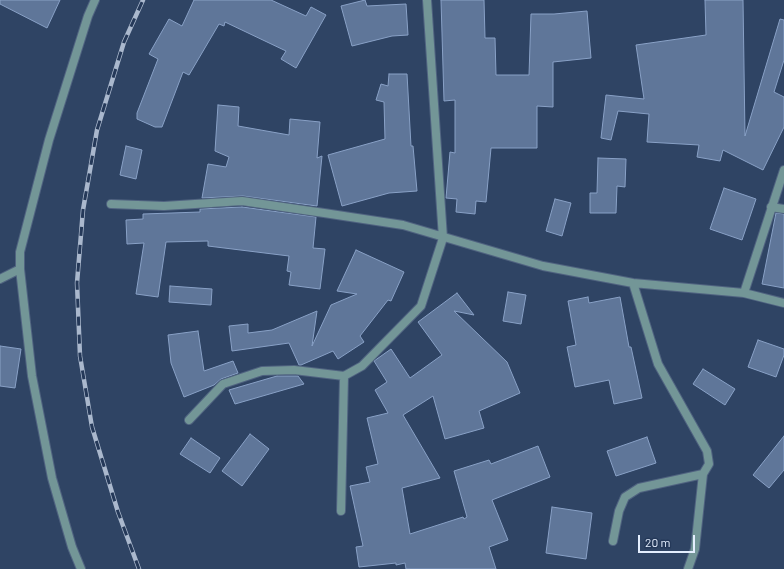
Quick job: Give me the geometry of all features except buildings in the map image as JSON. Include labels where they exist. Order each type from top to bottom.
[{"type":"street","points":[[81,569],[72,548],[52,478],[32,376],[20,269],[20,252],[48,140],[88,16],[95,0]]},
{"type":"street","points":[[189,420],[223,384],[262,371],[294,370],[344,376],[362,366],[421,306],[443,238],[427,0]]},
{"type":"street","points":[[744,293],[784,170]]},
{"type":"street","points":[[111,204],[164,206],[242,201],[403,226],[543,266],[633,283],[744,293],[784,303]]},
{"type":"street","points":[[771,207],[784,209]]},
{"type":"street","points":[[0,280],[20,269]]},
{"type":"street","points":[[633,283],[658,364],[707,450],[709,464],[702,474],[695,549],[688,569]]},
{"type":"street","points":[[341,511],[344,376]]},
{"type":"street","points":[[613,541],[619,511],[625,497],[639,488],[702,474]]},
{"type":"railway","points":[[139,569],[118,512],[92,427],[80,356],[77,283],[83,210],[97,130],[124,42],[143,0]]}]
